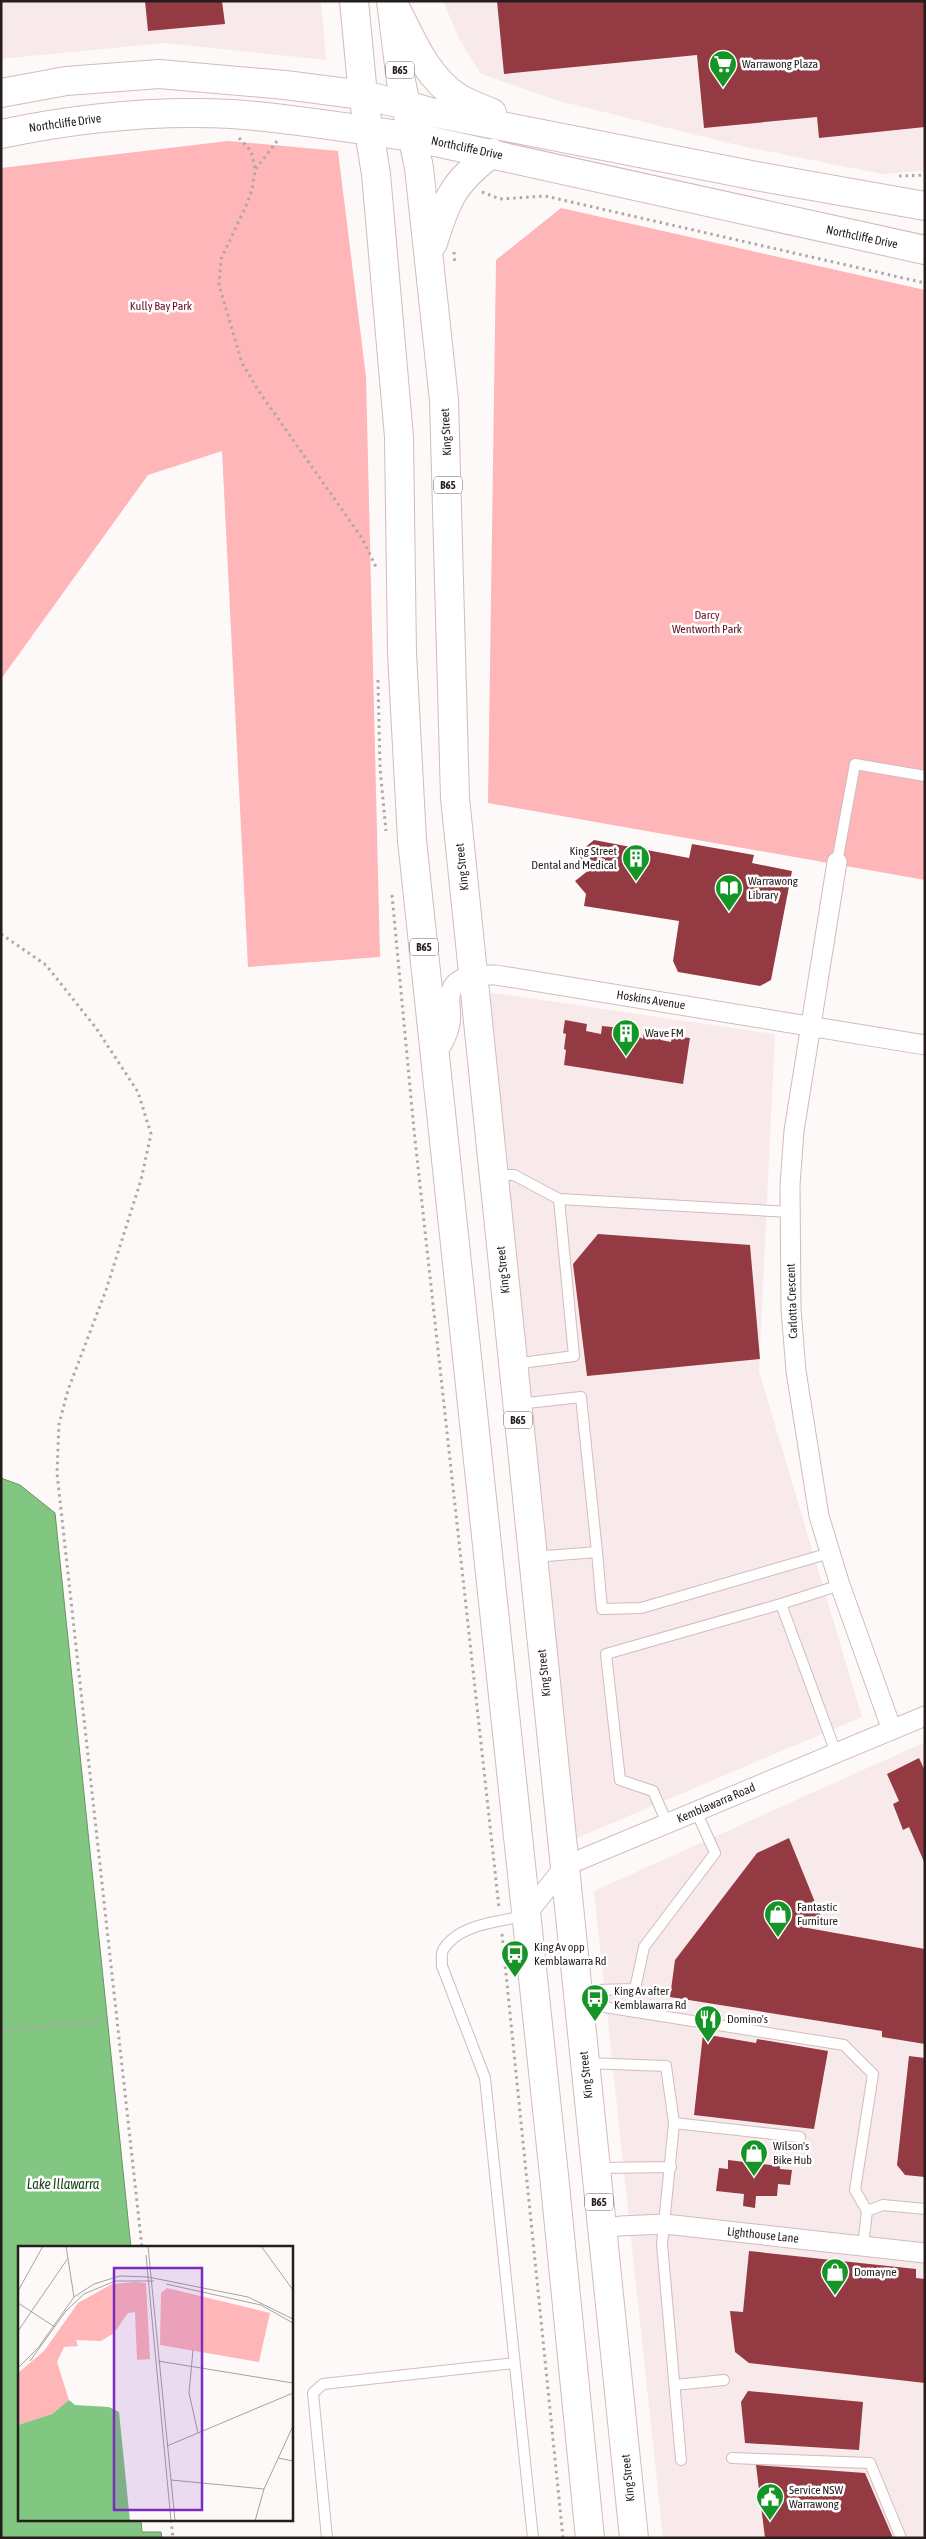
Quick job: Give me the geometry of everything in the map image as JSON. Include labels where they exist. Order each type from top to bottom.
[{"type":"main road","name":"B65","points":[[354,1],[363,95],[376,174],[399,437],[402,653],[408,783],[435,1055],[513,1919],[590,2538]]},
{"type":"main road","points":[[392,1],[426,67],[443,85],[457,97],[532,132]]},
{"type":"main road","name":"King Street","points":[[392,1],[406,105],[413,137],[430,252],[444,400],[448,466],[452,754],[532,1557],[634,2538]]},
{"type":"main road","points":[[1,93],[66,81],[159,74],[276,84],[363,95],[532,132],[767,178],[925,206]]},
{"type":"main road","name":"Northcliffe Drive","points":[[1,134],[83,119],[176,114],[233,114],[369,131],[413,137],[492,153],[925,250]]},
{"type":"main road","points":[[430,252],[451,193],[459,180],[492,153]]},
{"type":"street","name":"Carlotta Crescent","points":[[837,862],[809,1025],[794,1132],[790,1212],[791,1309],[796,1371],[814,1493],[840,1585],[892,1730]]},
{"type":"street","points":[[435,1055],[448,1036],[451,1022],[450,995],[455,984],[468,975],[473,974]]},
{"type":"street","name":"Hoskins Avenue","points":[[473,974],[496,974],[925,1045]]},
{"type":"street","name":"Kemblawarra Road","points":[[513,1919],[565,1866],[925,1716]]},
{"type":"street","name":"Lighthouse Lane","points":[[602,2229],[620,2226],[664,2224],[925,2253]]},
{"type":"lane","points":[[837,862],[854,764],[925,776]]},
{"type":"lane","points":[[494,1175],[514,1175],[559,1198],[790,1212]]},
{"type":"lane","points":[[513,1364],[574,1356],[559,1198]]},
{"type":"lane","points":[[517,1404],[581,1397],[602,1609],[641,1608],[830,1552]]},
{"type":"lane","points":[[532,1557],[597,1552]]},
{"type":"lane","points":[[668,1823],[653,1791],[620,1780],[606,1654],[781,1604],[840,1585]]},
{"type":"lane","points":[[781,1604],[836,1753]]},
{"type":"lane","points":[[578,2000],[596,1990],[635,1989],[644,1947],[715,1853],[696,1811]]},
{"type":"lane","points":[[513,1919],[465,1931],[454,1937],[442,1952],[442,1966],[485,2078],[534,2538]]},
{"type":"lane","points":[[578,2000],[598,2006],[844,2046],[873,2074],[854,2190],[866,2211],[863,2246]]},
{"type":"lane","points":[[585,2062],[666,2066],[674,2123],[662,2244],[681,2460]]},
{"type":"lane","points":[[674,2123],[800,2137]]},
{"type":"lane","points":[[595,2168],[671,2167]]},
{"type":"lane","points":[[866,2211],[883,2205],[925,2209]]},
{"type":"lane","points":[[327,2538],[313,2393],[323,2384],[514,2364]]},
{"type":"lane","points":[[675,2385],[724,2380]]},
{"type":"lane","points":[[732,2458],[870,2463],[901,2538]]},
{"type":"path","points":[[233,137],[248,138]]},
{"type":"path","points":[[239,138],[251,151],[255,170],[249,198],[221,259],[219,285],[227,316],[242,363],[260,393],[362,538],[376,564],[376,573]]},
{"type":"path","points":[[255,170],[278,140],[268,139]]},
{"type":"path","points":[[472,188],[500,199],[545,196],[925,282]]},
{"type":"path","points":[[378,670],[380,768],[387,837]]},
{"type":"path","points":[[392,886],[415,1140],[513,1919],[563,2538]]},
{"type":"path","points":[[1,934],[46,965],[96,1028],[138,1092],[151,1134],[141,1180],[106,1290],[68,1390],[60,1424],[57,1473],[142,2246]]},
{"type":"path","points":[[1,2031],[108,2020]]},
{"type":"path","points":[[171,2522],[173,2538]]},
{"type":"shaded area","points":[[1,1],[321,1],[326,60],[164,43],[1,59]]},
{"type":"shaded area","name":"Warrawong Plaza","points":[[443,1],[925,1],[925,171],[882,174],[741,146],[559,101],[481,74],[459,39]]},
{"type":"shaded area","points":[[487,992],[775,1034],[759,1371],[862,1717],[577,1838]]},
{"type":"shaded area","points":[[925,1742],[925,2538],[663,2538],[594,1891]]},
{"type":"green space","name":"Kully Bay Park","points":[[228,141],[338,151],[366,377],[380,957],[248,967],[222,451],[148,475],[1,679],[1,168]]},
{"type":"green space","name":"Darcy Wentworth Park","points":[[561,208],[925,290],[925,880],[488,803],[496,260]]},
{"type":"water","name":"Lake Illawarra","points":[[1,1478],[20,1485],[55,1513],[131,2246],[18,2246],[18,2522],[141,2522],[142,2532],[161,2532],[162,2538],[1,2538]]},
{"type":"building","points":[[145,1],[222,1],[225,24],[148,31]]},
{"type":"building","name":"Warrawong Plaza","points":[[497,1],[925,1],[925,127],[819,138],[817,117],[704,128],[697,55],[504,74]]},
{"type":"building","points":[[594,840],[689,858],[692,844],[754,855],[752,863],[792,871],[771,980],[760,986],[678,972],[673,961],[679,921],[584,906],[586,894],[575,881],[589,870],[577,854]]},
{"type":"building","name":"Wave FM","points":[[565,1020],[587,1024],[586,1031],[601,1034],[602,1026],[621,1028],[643,1039],[644,1031],[662,1034],[661,1040],[671,1042],[672,1036],[690,1038],[683,1084],[564,1065],[566,1034],[563,1033]]},
{"type":"building","points":[[598,1234],[750,1245],[760,1359],[587,1376],[573,1264]]},
{"type":"building","points":[[919,1758],[925,1771],[925,1864],[909,1827],[903,1830],[893,1804],[899,1801],[887,1774]]},
{"type":"building","name":"Fantastic Furniture","points":[[789,1838],[821,1917],[802,1927],[925,1949],[925,2044],[882,2037],[882,2031],[670,1997],[675,1960],[757,1853]]},
{"type":"building","points":[[703,2034],[756,2043],[757,2039],[828,2051],[814,2129],[694,2115]]},
{"type":"building","points":[[909,2056],[925,2058],[925,2177],[905,2175],[897,2165]]},
{"type":"building","name":"Wilson's Bike Hub","points":[[728,2160],[780,2166],[780,2169],[792,2170],[790,2185],[778,2184],[777,2196],[756,2196],[755,2208],[743,2206],[744,2194],[716,2191],[719,2168],[728,2169]]},
{"type":"building","points":[[749,2251],[916,2269],[916,2278],[925,2279],[925,2383],[749,2363],[735,2352],[730,2311],[743,2312]]},
{"type":"building","points":[[748,2391],[863,2402],[859,2450],[745,2443],[741,2402]]},
{"type":"building","points":[[756,2465],[865,2473],[893,2538],[765,2538]]},
{"type":"place","name":"Warrawong Plaza","points":[[723,88]]},
{"type":"place","name":"King Street Dental and Medical","points":[[636,882]]},
{"type":"place","name":"Warrawong Library","points":[[729,912]]},
{"type":"place","name":"Wave FM","points":[[626,1057]]},
{"type":"place","name":"Fantastic Furniture","points":[[778,1938]]},
{"type":"place","name":"King Av opp Kemblawarra Rd","points":[[515,1978]]},
{"type":"place","name":"King Av after Kemblawarra Rd","points":[[595,2022]]},
{"type":"place","name":"Domino's","points":[[708,2043]]},
{"type":"place","name":"Wilson's Bike Hub","points":[[754,2177]]},
{"type":"place","name":"Domayne","points":[[835,2296]]},
{"type":"place","name":"Service NSW Warrawong","points":[[770,2521]]}]
